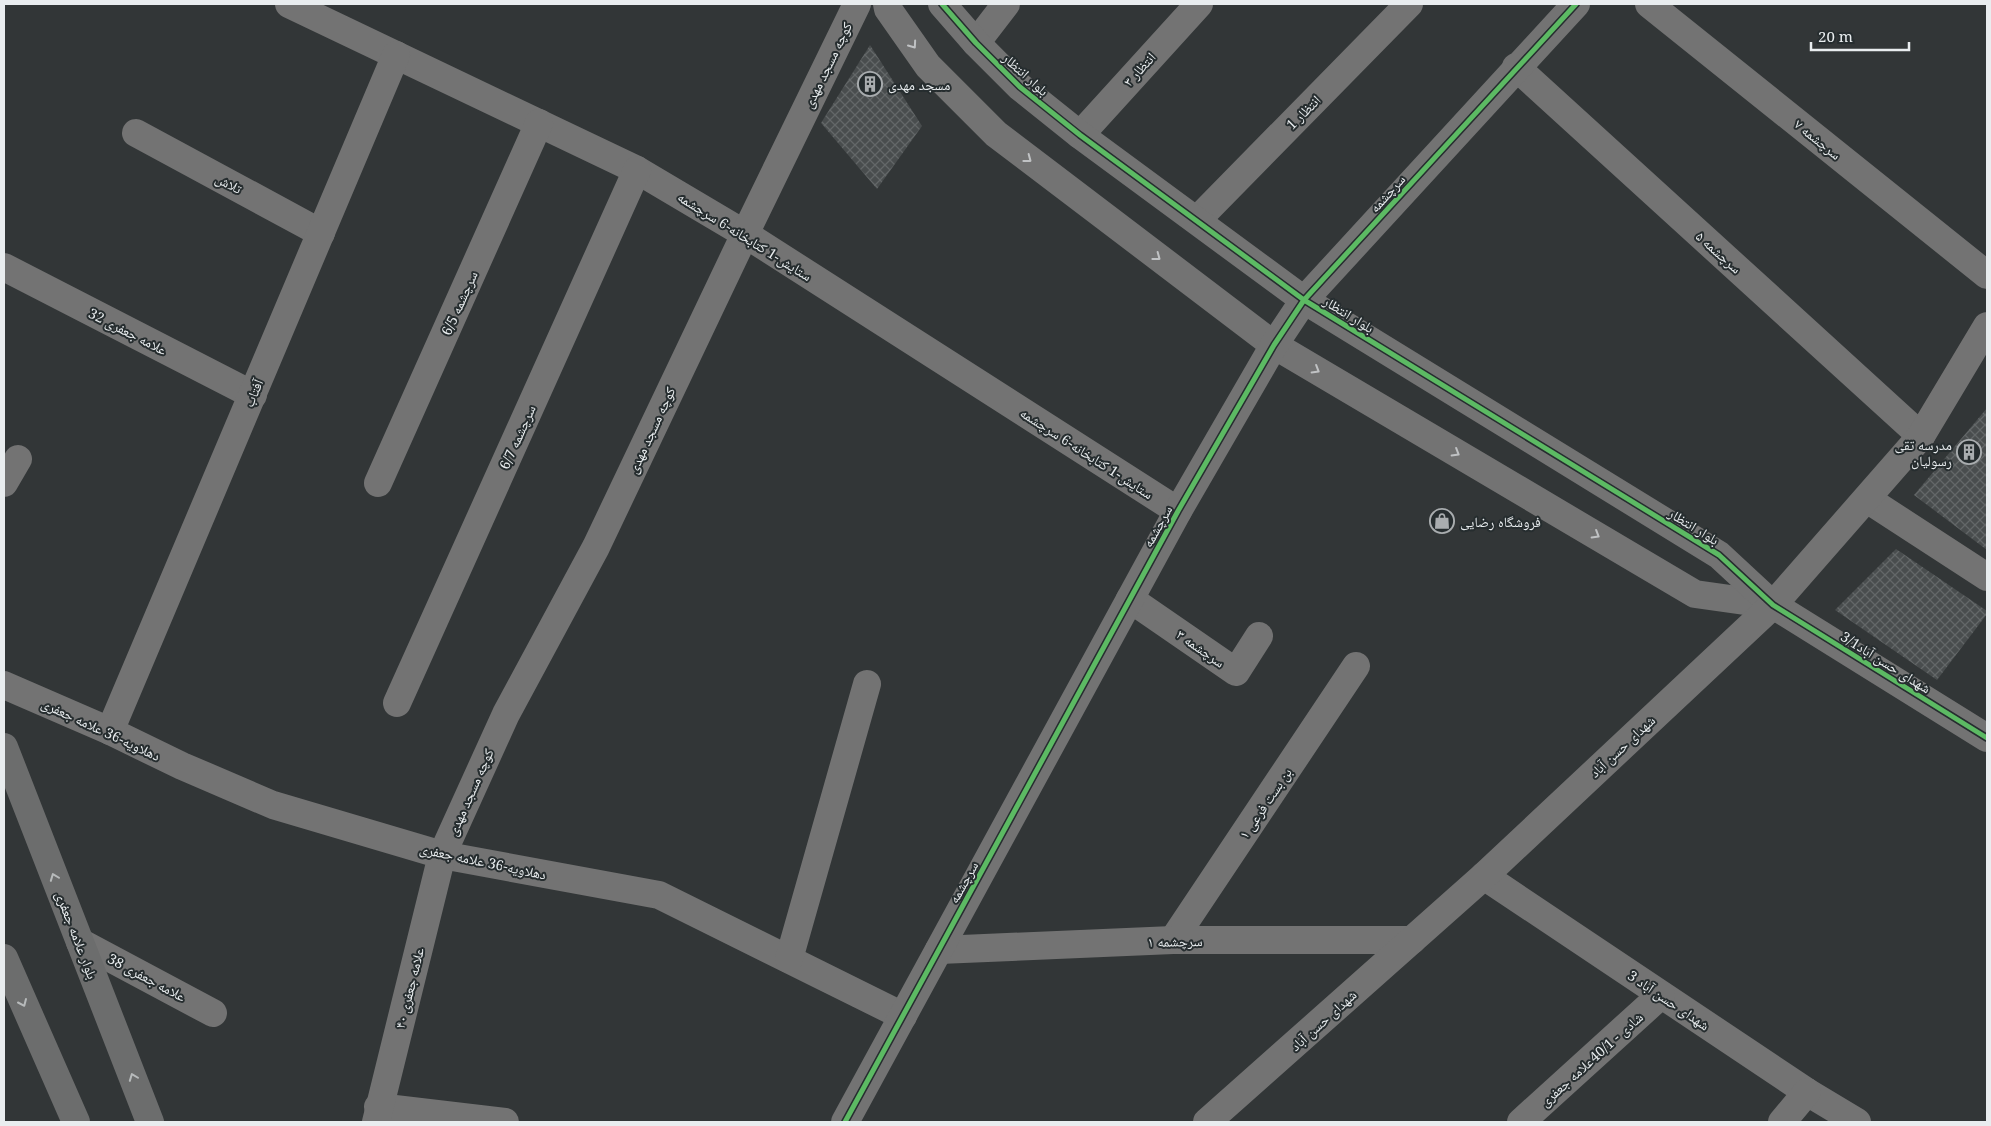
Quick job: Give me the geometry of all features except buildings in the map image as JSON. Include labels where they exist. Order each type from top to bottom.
[{"type":"main road","name":"بلوار علامه جعفری","points":[[4,747],[150,1122]]},
{"type":"main road","points":[[4,960],[76,1122]]},
{"type":"street","name":"ستایش-1 کتابخانه-6 سرچشمه","points":[[290,4],[637,170],[745,234],[1178,511]]},
{"type":"street","name":"کوچه مسجد مهدی","points":[[442,854],[506,714],[596,547],[857,4]]},
{"type":"street","points":[[887,4],[928,66],[996,134],[1274,345],[1695,594],[1773,606]]},
{"type":"street","name":"بلوار انتظار","points":[[942,4],[976,43],[1020,87],[1080,135],[1304,300],[1719,555],[1773,606]]},
{"type":"street","points":[[976,43],[1006,4]]},
{"type":"street","name":"انتظار ۳","points":[[1080,135],[1199,4]]},
{"type":"street","name":"انتظار 1","points":[[1196,220],[1409,4]]},
{"type":"street","name":"سرچشمه","points":[[845,1122],[1178,511],[1274,345],[1304,300],[1516,67],[1576,4]]},
{"type":"street","name":"سرچشمه ۷","points":[[1649,4],[1987,275]]},
{"type":"street","name":"آفتاب","points":[[110,731],[396,55]]},
{"type":"street","name":"سرچشمه ۵","points":[[1516,67],[1921,436]]},
{"type":"street","name":"سرچشمه 6/5","points":[[378,483],[539,123]]},
{"type":"street","name":"تلاش","points":[[136,133],[321,233]]},
{"type":"street","name":"سرچشمه 6/7","points":[[397,703],[637,170]]},
{"type":"street","name":"علامه جعفری 32","points":[[4,266],[253,395]]},
{"type":"street","name":"شهدای حسن آباد","points":[[1207,1122],[1484,876],[1773,606],[1921,436],[1987,326]]},
{"type":"street","points":[[4,483],[18,459]]},
{"type":"street","points":[[1867,498],[1987,578]]},
{"type":"street","name":"سرچشمه ۳","points":[[1130,599],[1236,672],[1259,636]]},
{"type":"street","name":"3/1شهدای حسن آباد","points":[[1773,606],[1986,738]]},
{"type":"street","name":"بن بست فرعی ۱","points":[[1174,940],[1356,666]]},
{"type":"street","points":[[789,959],[868,684]]},
{"type":"street","name":"دهلاویه-36 علامه جعفری","points":[[4,685],[273,805],[442,854],[659,895],[903,1016]]},
{"type":"street","name":"علامه جعفری ۴۰","points":[[377,1115],[442,854]]},
{"type":"street","name":"شهدای حسن آباد 3","points":[[1484,876],[1807,1092],[1857,1122]]},
{"type":"street","name":"سرچشمه ۱","points":[[939,950],[1174,940],[1412,940]]},
{"type":"street","name":"علامه جعفری 38","points":[[80,942],[213,1013]]},
{"type":"street","name":"شادی - 40/1علامه جعفری","points":[[1521,1122],[1661,995]]},
{"type":"street","points":[[1782,1122],[1807,1092]]},
{"type":"street","points":[[377,1115],[505,1122]]},
{"type":"cycle path","points":[[942,4],[976,43],[1020,87],[1080,135],[1304,300],[1719,555],[1773,605],[1987,738]]},
{"type":"cycle path","points":[[845,1122],[1178,511],[1274,345],[1304,300],[1576,4]]},
{"type":"place","name":"مسجد مهدی","points":[[870,84]]},
{"type":"place","name":"مدرسه تقی رسولیان","points":[[1969,452]]},
{"type":"place","name":"فروشگاه رضایی","points":[[1442,521]]}]
